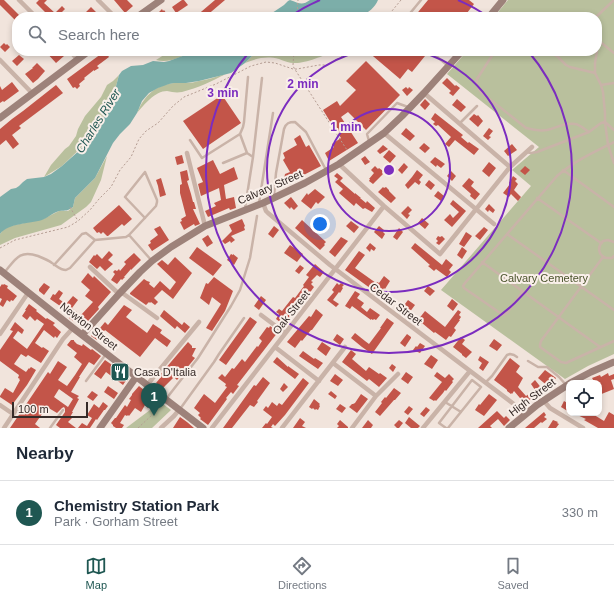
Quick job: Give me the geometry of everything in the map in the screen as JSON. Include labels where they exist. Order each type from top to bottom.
[{"type":"street","points":[[19,0],[31,12]]},
{"type":"street","points":[[98,0],[110,12]]},
{"type":"street","points":[[144,12],[161,0]]},
{"type":"street","points":[[493,12],[503,0]]},
{"type":"street","points":[[0,118],[81,56]]},
{"type":"street","name":"Calvary Street","points":[[82,335],[120,293],[152,261],[178,242],[205,226],[261,204],[327,171],[384,133],[410,108],[458,56]]},
{"type":"street","points":[[0,60],[32,93]]},
{"type":"street","points":[[424,93],[510,167]]},
{"type":"street","points":[[384,133],[494,224]]},
{"type":"street","points":[[338,164],[440,254],[510,167],[532,147]]},
{"type":"street","points":[[187,153],[205,226]]},
{"type":"street","name":"Cedar Street","points":[[261,204],[268,213],[335,269],[525,414]]},
{"type":"street","name":"Oak Street","points":[[212,428],[384,206]]},
{"type":"street","points":[[90,267],[120,293],[157,318]]},
{"type":"street","name":"Newton Street","points":[[2,272],[147,385],[164,401],[179,410],[202,428]]},
{"type":"street","points":[[0,334],[28,293]]},
{"type":"street","points":[[261,315],[286,333]]},
{"type":"street","points":[[147,385],[199,322]]},
{"type":"street","points":[[4,428],[65,337],[73,328]]},
{"type":"street","points":[[275,347],[319,381]]},
{"type":"street","points":[[282,428],[345,347]]},
{"type":"street","name":"High Street","points":[[576,380],[614,362]]},
{"type":"street","points":[[333,363],[376,396]]},
{"type":"street","points":[[424,428],[470,371]]},
{"type":"street","points":[[352,428],[376,396],[398,374]]},
{"type":"street","points":[[100,428],[136,377]]},
{"type":"street","name":"High Street","points":[[509,428],[543,400],[566,385]]},
{"type":"street","points":[[543,400],[550,408],[583,428]]},
{"type":"street","points":[[0,405],[13,414]]},
{"type":"street","points":[[160,428],[179,410]]},
{"type":"lane","points":[[412,12],[421,0]]},
{"type":"lane","points":[[601,12],[614,0]]},
{"type":"lane","points":[[602,43],[614,53]]},
{"type":"lane","points":[[436,56],[449,67]]},
{"type":"lane","points":[[492,56],[476,80],[478,89],[526,128],[532,130],[547,130],[571,123],[582,127],[589,132]]},
{"type":"lane","points":[[556,56],[570,67],[595,73]]},
{"type":"lane","points":[[596,56],[595,73],[601,85],[608,145],[614,163]]},
{"type":"lane","points":[[190,140],[202,158],[240,134],[244,122],[248,77]]},
{"type":"lane","points":[[244,211],[253,157],[262,78]]},
{"type":"lane","points":[[601,85],[614,83]]},
{"type":"lane","points":[[369,144],[366,134],[397,103],[410,108]]},
{"type":"lane","points":[[460,124],[478,106]]},
{"type":"lane","points":[[261,204],[273,113]]},
{"type":"lane","points":[[274,198],[276,173],[284,129],[287,124],[295,122],[306,132],[327,171]]},
{"type":"lane","points":[[526,152],[537,152],[589,132],[601,123],[605,122]]},
{"type":"lane","points":[[605,122],[614,130]]},
{"type":"lane","points":[[240,134],[247,153],[253,157]]},
{"type":"lane","points":[[523,291],[507,313],[503,315],[463,286],[537,198],[563,170],[614,142]]},
{"type":"lane","points":[[223,163],[247,153]]},
{"type":"lane","points":[[563,170],[614,207]]},
{"type":"lane","points":[[2,272],[18,257],[24,254],[31,254],[42,258],[63,270],[66,270],[70,268],[94,240],[121,238],[129,235],[145,218],[156,206],[157,202],[145,172],[125,196],[145,218]]},
{"type":"lane","points":[[537,198],[601,243]]},
{"type":"lane","points":[[164,401],[198,358],[240,290],[250,258],[257,216]]},
{"type":"lane","points":[[54,265],[82,234],[86,233],[94,240]]},
{"type":"lane","points":[[507,234],[614,310]]},
{"type":"lane","points":[[129,235],[152,261]]},
{"type":"lane","points":[[614,241],[606,240],[601,243],[599,247],[600,254],[603,257],[608,258],[614,256]]},
{"type":"lane","points":[[603,257],[541,341],[540,347],[561,362],[566,363],[614,341]]},
{"type":"lane","points":[[482,262],[600,347]]},
{"type":"lane","points":[[179,410],[244,318]]},
{"type":"lane","points":[[86,381],[106,353]]},
{"type":"lane","points":[[485,383],[507,355],[514,355],[517,358]]},
{"type":"lane","points":[[528,361],[538,368],[547,368],[566,382]]},
{"type":"lane","points":[[472,380],[481,387],[461,412],[447,428],[439,423],[472,380]]},
{"type":"lane","points":[[444,402],[461,412]]},
{"type":"lane","points":[[50,428],[63,410]]},
{"type":"path","points":[[391,12],[401,0]]},
{"type":"path","points":[[297,12],[298,1]]},
{"type":"path","points":[[294,56],[293,65],[295,70],[348,152]]},
{"type":"path","points":[[0,248],[15,240],[68,227],[78,220],[90,210],[111,187],[120,170],[131,157],[139,139],[146,131],[158,123],[173,106],[184,97],[216,84],[251,66],[266,62],[295,70],[319,65],[327,65],[343,56]]},
{"type":"path","points":[[70,207],[78,220]]},
{"type":"path","points":[[138,428],[164,401]]},
{"type":"green space","name":"Calvary Cemetery","points":[[508,0],[614,0],[614,354],[565,379],[441,290],[531,186],[512,170],[539,147],[447,74],[463,56],[602,56],[602,12],[498,12]]},
{"type":"green space","points":[[162,56],[182,56],[166,61],[156,60]]},
{"type":"green space","points":[[252,56],[322,56],[298,63],[290,63],[275,58],[266,58],[245,63]]},
{"type":"green space","points":[[226,74],[205,84],[182,92],[167,91],[158,93],[137,113],[143,101],[151,92],[161,86],[206,80]]},
{"type":"green space","points":[[119,75],[108,110],[87,142],[62,166],[44,177],[51,165],[69,146],[76,136],[85,116],[101,97],[107,85]]},
{"type":"green space","points":[[107,156],[101,180],[91,202],[86,207],[61,225],[15,238],[0,245],[0,234],[3,230],[10,226],[43,219],[59,211],[68,211],[73,207],[75,198],[95,178]]},
{"type":"green space","points":[[159,401],[171,410],[152,428],[126,428],[150,410]]},
{"type":"water","points":[[290,0],[303,3],[310,0],[378,0],[369,12],[274,12]]},
{"type":"water","points":[[182,56],[252,56],[231,73],[199,81],[169,84],[149,93],[142,101],[130,124],[113,143],[95,178],[75,198],[73,207],[68,210],[59,211],[42,220],[13,226],[4,230],[0,234],[0,197],[11,189],[19,186],[27,179],[44,177],[51,174],[82,148],[108,110],[119,75],[122,71],[131,66],[143,65],[153,61],[169,61]]},
{"type":"building","points":[[0,0],[4,0],[16,12],[12,12],[12,17],[0,5]]},
{"type":"building","points":[[39,0],[47,0],[44,3],[54,12],[45,12],[36,3]]},
{"type":"building","points":[[114,0],[127,0],[133,6],[124,12]]},
{"type":"building","points":[[182,0],[184,0],[188,5],[178,12],[175,12],[172,7]]},
{"type":"building","points":[[215,0],[225,0],[211,12],[201,12]]},
{"type":"building","points":[[428,0],[469,0],[474,4],[468,12],[418,12]]},
{"type":"building","points":[[62,6],[65,9],[62,12],[56,12]]},
{"type":"building","points":[[91,7],[96,12],[86,12]]},
{"type":"building","points":[[4,43],[10,47],[5,52],[0,47]]},
{"type":"building","points":[[18,56],[24,59],[17,66],[12,61]]},
{"type":"building","points":[[50,56],[64,56],[56,63]]},
{"type":"building","points":[[98,56],[109,57],[97,66],[99,68],[84,78],[85,79],[79,84],[80,86],[77,89],[75,87],[73,88],[67,79]]},
{"type":"building","points":[[373,56],[425,56],[412,72],[408,69],[400,79]]},
{"type":"building","points":[[366,61],[400,95],[366,130],[348,112],[341,117],[358,143],[329,161],[325,153],[334,147],[332,144],[341,138],[338,134],[340,133],[333,122],[331,123],[323,110],[337,101],[340,106],[356,90],[346,81]]},
{"type":"building","points":[[37,63],[45,71],[33,83],[25,74]]},
{"type":"building","points":[[447,78],[455,86],[456,85],[460,88],[453,96],[449,93],[451,91],[442,83]]},
{"type":"building","points":[[12,82],[19,91],[4,102],[3,101],[0,103],[0,86],[2,90]]},
{"type":"building","points":[[56,85],[63,93],[19,126],[21,128],[12,135],[19,144],[13,149],[6,140],[0,145],[0,129]]},
{"type":"building","points":[[406,87],[413,90],[407,96],[402,90]]},
{"type":"building","points":[[222,95],[241,123],[203,149],[183,121]]},
{"type":"building","points":[[425,99],[430,104],[425,110],[420,105]]},
{"type":"building","points":[[457,99],[466,107],[461,112],[452,105]]},
{"type":"building","points":[[435,113],[463,135],[461,137],[468,143],[469,142],[479,149],[474,155],[455,140],[449,147],[445,144],[451,137],[438,125],[436,126],[433,124],[435,122],[431,119]]},
{"type":"building","points":[[474,114],[477,116],[478,115],[483,121],[478,127],[469,119]]},
{"type":"building","points":[[406,128],[415,136],[410,141],[401,134]]},
{"type":"building","points":[[489,128],[493,131],[488,140],[483,136]]},
{"type":"building","points":[[300,135],[306,147],[309,145],[321,166],[286,183],[284,179],[285,174],[290,172],[283,160],[285,158],[283,153],[297,145],[294,139]]},
{"type":"building","points":[[424,143],[430,148],[425,153],[419,148]]},
{"type":"building","points":[[512,144],[517,150],[508,156],[504,151]]},
{"type":"building","points":[[383,145],[388,149],[380,154],[377,151]]},
{"type":"building","points":[[389,150],[396,156],[390,163],[383,157]]},
{"type":"building","points":[[182,155],[184,163],[177,165],[175,157]]},
{"type":"building","points":[[365,156],[370,162],[365,165],[361,159]]},
{"type":"building","points":[[435,157],[445,164],[441,168],[437,165],[436,167],[430,162]]},
{"type":"building","points":[[213,160],[220,174],[234,167],[238,179],[224,185],[226,199],[234,197],[236,208],[230,210],[229,208],[208,217],[205,211],[216,206],[214,203],[221,200],[219,188],[201,196],[198,184],[203,182],[197,168]]},
{"type":"building","points":[[489,162],[496,168],[489,177],[482,171]]},
{"type":"building","points":[[404,163],[408,167],[402,174],[398,170]]},
{"type":"building","points":[[375,166],[383,171],[383,174],[373,184],[369,181],[369,179],[374,173],[371,170]]},
{"type":"building","points":[[525,166],[530,170],[525,175],[520,171]]},
{"type":"building","points":[[187,170],[189,180],[187,181],[196,209],[193,209],[200,224],[195,226],[194,224],[184,230],[180,222],[182,221],[181,219],[186,216],[180,193],[180,185],[182,184],[180,172]]},
{"type":"building","points":[[417,170],[423,175],[419,180],[421,182],[419,185],[415,182],[408,189],[405,185]]},
{"type":"building","points":[[451,171],[456,176],[452,181],[447,176]]},
{"type":"building","points":[[337,173],[343,178],[340,181],[366,203],[367,201],[375,208],[372,212],[365,208],[363,209],[356,203],[354,206],[339,193],[343,189],[335,182],[338,179],[334,176]]},
{"type":"building","points":[[513,176],[517,179],[515,181],[518,184],[514,190],[521,197],[518,201],[511,194],[509,197],[503,193],[510,184],[509,183]]},
{"type":"building","points":[[161,178],[166,195],[160,197],[156,180]]},
{"type":"building","points":[[469,178],[474,182],[471,186],[480,194],[475,200],[462,186]]},
{"type":"building","points":[[429,180],[435,185],[431,190],[425,185]]},
{"type":"building","points":[[383,187],[386,187],[396,198],[391,203],[378,192]]},
{"type":"building","points":[[315,189],[325,197],[318,204],[316,202],[311,209],[301,201],[307,193],[308,195]]},
{"type":"building","points":[[438,191],[444,196],[441,201],[434,196]]},
{"type":"building","points":[[291,197],[298,206],[294,210],[291,207],[290,209],[284,203]]},
{"type":"building","points":[[453,200],[466,211],[452,227],[444,220],[450,214],[453,218],[459,212],[450,204]]},
{"type":"building","points":[[489,204],[495,210],[493,213],[489,210],[488,212],[485,209]]},
{"type":"building","points":[[119,205],[132,219],[124,226],[122,224],[108,236],[103,232],[101,234],[99,232],[97,233],[93,228]]},
{"type":"building","points":[[408,206],[412,210],[408,214],[410,215],[407,219],[401,213]]},
{"type":"building","points":[[422,218],[429,224],[425,229],[418,223]]},
{"type":"building","points":[[242,219],[245,230],[231,236],[235,240],[231,243],[230,241],[225,244],[222,241],[232,231],[229,225]]},
{"type":"building","points":[[302,220],[326,242],[320,250],[295,228]]},
{"type":"building","points":[[351,221],[359,227],[354,233],[346,226]]},
{"type":"building","points":[[160,226],[169,240],[152,251],[148,245],[151,243],[150,241],[158,235],[154,229]]},
{"type":"building","points":[[274,226],[279,230],[273,238],[268,234]]},
{"type":"building","points":[[379,226],[384,230],[383,232],[385,234],[382,239],[374,232]]},
{"type":"building","points":[[484,227],[488,230],[480,240],[475,236]]},
{"type":"building","points":[[399,228],[403,232],[397,240],[393,237]]},
{"type":"building","points":[[466,232],[472,236],[464,247],[459,244]]},
{"type":"building","points":[[208,235],[213,243],[207,247],[202,239]]},
{"type":"building","points":[[438,236],[442,236],[445,239],[439,245],[436,243],[438,241],[436,239]]},
{"type":"building","points":[[341,237],[348,241],[335,257],[329,252]]},
{"type":"building","points":[[370,243],[376,248],[374,251],[371,249],[370,252],[366,248]]},
{"type":"building","points":[[415,243],[442,265],[446,259],[453,265],[449,270],[451,272],[447,277],[436,269],[434,271],[428,266],[430,265],[411,248]]},
{"type":"building","points":[[290,245],[303,254],[297,262],[284,253]]},
{"type":"building","points":[[197,247],[222,265],[213,276],[189,258]]},
{"type":"building","points":[[462,247],[467,251],[462,259],[457,255]]},
{"type":"building","points":[[109,251],[113,255],[108,260],[113,264],[105,271],[100,266],[97,269],[89,262],[94,255],[95,256],[97,254],[102,259]]},
{"type":"building","points":[[359,251],[365,255],[355,268],[376,283],[379,283],[384,276],[390,281],[380,294],[345,270]]},
{"type":"building","points":[[134,253],[141,260],[117,284],[111,280],[115,274],[113,272],[119,269],[120,271],[126,264],[124,262]]},
{"type":"building","points":[[231,254],[238,258],[234,265],[227,260]]},
{"type":"building","points":[[175,257],[192,273],[173,299],[162,290],[154,298],[158,302],[155,305],[149,302],[146,305],[130,294],[144,279],[150,282],[149,284],[154,288],[160,281],[170,290],[176,282],[157,264],[162,260],[168,265]]},
{"type":"building","points":[[315,264],[324,272],[320,277],[317,275],[311,281],[313,282],[311,284],[314,287],[301,305],[298,304],[284,325],[276,319],[279,314],[276,312],[279,309],[282,311],[293,297],[295,298],[309,277],[306,275]]},
{"type":"building","points":[[300,265],[304,268],[299,274],[295,271]]},
{"type":"building","points":[[88,273],[93,278],[94,276],[111,292],[88,321],[81,315],[93,302],[85,296],[90,290],[81,282]]},
{"type":"building","points":[[214,277],[233,291],[225,311],[212,331],[206,328],[221,304],[212,297],[209,305],[200,298],[206,283],[208,284]]},
{"type":"building","points":[[44,283],[50,287],[44,295],[39,291],[39,289]]},
{"type":"building","points":[[337,283],[339,285],[341,283],[344,285],[340,293],[339,292],[333,300],[339,304],[336,307],[327,300],[334,292],[332,290]]},
{"type":"building","points":[[2,284],[8,286],[7,288],[17,296],[13,301],[11,300],[10,302],[7,300],[3,307],[0,305],[2,299],[0,298],[0,287]]},
{"type":"building","points":[[428,286],[435,291],[430,296],[424,291]]},
{"type":"building","points":[[59,290],[63,293],[59,299],[66,304],[73,296],[78,300],[72,308],[83,317],[78,323],[69,318],[71,316],[50,299],[53,294],[55,295]]},
{"type":"building","points":[[355,291],[360,294],[357,298],[364,303],[361,307],[367,312],[370,308],[380,315],[376,320],[371,320],[352,306],[350,309],[345,306]]},
{"type":"building","points":[[261,296],[266,300],[259,310],[254,306]]},
{"type":"building","points":[[452,299],[458,304],[453,311],[447,306]]},
{"type":"building","points":[[408,300],[415,305],[409,313],[402,308]]},
{"type":"building","points":[[29,304],[46,319],[47,318],[55,323],[53,325],[61,332],[57,338],[55,336],[54,338],[44,330],[35,343],[49,351],[41,363],[28,355],[26,357],[21,354],[14,364],[26,372],[31,367],[36,370],[12,405],[0,396],[5,388],[13,393],[20,379],[18,378],[19,375],[0,361],[0,350],[13,331],[10,330],[15,322],[24,330],[22,334],[18,331],[13,338],[27,349],[44,324],[37,319],[35,321],[30,316],[27,320],[22,316]]},
{"type":"building","points":[[124,305],[132,310],[126,317],[147,333],[153,324],[162,330],[160,333],[171,341],[167,347],[155,338],[140,357],[105,330],[97,340],[91,336],[98,326],[100,328],[105,322],[108,325]]},
{"type":"building","points":[[316,309],[323,315],[312,330],[295,348],[287,342],[309,316],[311,317]]},
{"type":"building","points":[[164,310],[182,325],[184,322],[190,327],[185,333],[177,326],[175,329],[160,316]]},
{"type":"building","points":[[458,310],[461,312],[459,315],[461,317],[454,328],[456,330],[451,337],[449,336],[446,340],[418,321],[425,311],[445,327]]},
{"type":"building","points":[[250,317],[257,322],[226,365],[219,360]]},
{"type":"building","points":[[387,318],[394,323],[372,354],[351,338],[355,333],[369,344]]},
{"type":"building","points":[[270,326],[278,332],[237,385],[239,386],[233,394],[231,392],[226,398],[227,399],[208,425],[200,419],[201,418],[198,415],[200,413],[194,408],[204,394],[215,403],[227,387],[225,386],[226,384],[218,378],[222,374],[225,377],[242,359],[245,362],[262,341],[259,338],[267,327],[269,328]]},
{"type":"building","points":[[337,334],[344,339],[340,345],[333,340]]},
{"type":"building","points":[[407,334],[411,338],[405,347],[400,343]]},
{"type":"building","points":[[461,337],[465,340],[462,344],[472,352],[466,358],[453,347]]},
{"type":"building","points":[[494,339],[502,345],[497,351],[489,346]]},
{"type":"building","points":[[71,340],[74,340],[77,344],[82,346],[83,344],[101,356],[94,365],[89,362],[71,392],[79,396],[70,417],[72,418],[68,422],[76,428],[60,428],[56,425],[65,412],[64,407],[57,413],[47,407],[35,424],[40,428],[10,428],[48,372],[50,374],[58,361],[67,367],[58,380],[67,386],[75,375],[82,364],[74,357],[77,353],[67,345]],"holes":[[[59,389],[73,399],[68,407],[54,397]]]},
{"type":"building","points":[[188,342],[192,348],[196,348],[192,356],[195,358],[177,380],[174,377],[163,388],[156,383],[161,377],[159,376]]},
{"type":"building","points":[[322,342],[331,348],[326,356],[317,349]]},
{"type":"building","points":[[420,343],[425,346],[420,353],[413,350]]},
{"type":"building","points":[[351,350],[356,354],[352,359],[366,371],[369,367],[387,378],[379,387],[369,379],[367,381],[342,362]]},
{"type":"building","points":[[303,351],[314,359],[315,358],[323,363],[318,369],[299,356]]},
{"type":"building","points":[[431,355],[438,360],[432,369],[424,364]]},
{"type":"building","points":[[480,356],[489,362],[483,371],[479,368],[482,363],[478,360]]},
{"type":"building","points":[[277,357],[299,374],[295,379],[273,362]]},
{"type":"building","points":[[510,358],[520,366],[516,372],[523,378],[518,387],[526,396],[529,394],[532,398],[525,404],[514,391],[511,394],[494,380]]},
{"type":"building","points":[[105,360],[128,376],[123,385],[106,372],[101,379],[94,374]]},
{"type":"building","points":[[392,364],[396,367],[393,372],[389,368]]},
{"type":"building","points":[[545,370],[556,378],[549,387],[538,378]]},
{"type":"building","points":[[406,372],[413,377],[408,384],[401,379]]},
{"type":"building","points":[[437,372],[445,378],[449,374],[454,379],[446,391],[445,390],[436,401],[434,401],[429,398],[442,382],[434,376]]},
{"type":"building","points":[[608,373],[609,376],[614,374],[614,379],[611,380],[614,389],[602,394],[602,380],[593,380],[592,378],[600,375],[601,377]]},
{"type":"building","points":[[335,374],[343,380],[338,386],[330,381]]},
{"type":"building","points":[[263,377],[270,383],[257,401],[258,402],[254,407],[250,405],[232,428],[223,428],[254,385],[256,386]]},
{"type":"building","points":[[303,378],[309,383],[285,415],[275,426],[273,424],[271,427],[273,428],[262,428],[272,417],[263,410],[266,406],[268,408],[272,402],[277,406],[279,403],[282,405]]},
{"type":"building","points":[[535,380],[543,390],[540,393],[537,393],[531,384]]},
{"type":"building","points":[[284,383],[288,387],[283,392],[280,389]]},
{"type":"building","points":[[108,386],[118,393],[114,399],[104,392]]},
{"type":"building","points":[[139,386],[155,399],[148,408],[145,405],[141,412],[135,408],[129,416],[125,415],[120,423],[124,425],[122,428],[116,428],[111,423],[125,405],[127,407],[131,400],[129,399]]},
{"type":"building","points":[[394,388],[401,393],[380,416],[375,412],[382,403],[381,402]]},
{"type":"building","points":[[92,391],[98,395],[93,401],[87,397]]},
{"type":"building","points":[[331,391],[337,396],[335,399],[328,394]]},
{"type":"building","points":[[361,394],[368,399],[357,413],[349,407],[355,403]]},
{"type":"building","points":[[489,394],[497,400],[484,416],[475,410]]},
{"type":"building","points":[[314,399],[320,404],[318,410],[309,407]]},
{"type":"building","points":[[564,401],[566,402],[566,410],[561,407]]},
{"type":"building","points":[[103,402],[108,406],[90,428],[78,428],[82,423],[87,426],[92,418],[87,415],[94,404],[99,408]]},
{"type":"building","points":[[340,404],[346,408],[342,413],[336,409]]},
{"type":"building","points":[[409,406],[413,409],[408,415],[404,412]]},
{"type":"building","points":[[426,407],[430,410],[424,417],[420,414]]},
{"type":"building","points":[[497,411],[504,418],[506,416],[510,420],[504,426],[498,419],[490,426],[492,428],[478,428]]},
{"type":"building","points":[[544,412],[546,415],[544,417],[547,419],[534,428],[525,428]]},
{"type":"building","points":[[609,412],[614,415],[614,428],[598,428],[580,416],[596,416],[604,421]]},
{"type":"building","points":[[180,417],[187,422],[194,428],[173,428]]},
{"type":"building","points":[[409,417],[420,426],[418,428],[411,428],[405,423]]},
{"type":"building","points":[[300,418],[305,422],[302,426],[306,428],[293,428]]},
{"type":"building","points":[[340,420],[348,428],[337,428],[339,426],[337,424]]},
{"type":"building","points":[[368,420],[373,425],[371,428],[362,428]]},
{"type":"building","points":[[399,420],[403,423],[399,428],[397,428],[394,425]]},
{"type":"building","points":[[553,420],[559,424],[556,428],[548,428]]},
{"type":"place","name":"Casa D'Italia","points":[[120,372]]},
{"type":"place","name":"Chemistry Station Park","points":[[154,416]]},
{"type":"water label","name":"Charles River","points":[[98,121]]}]
